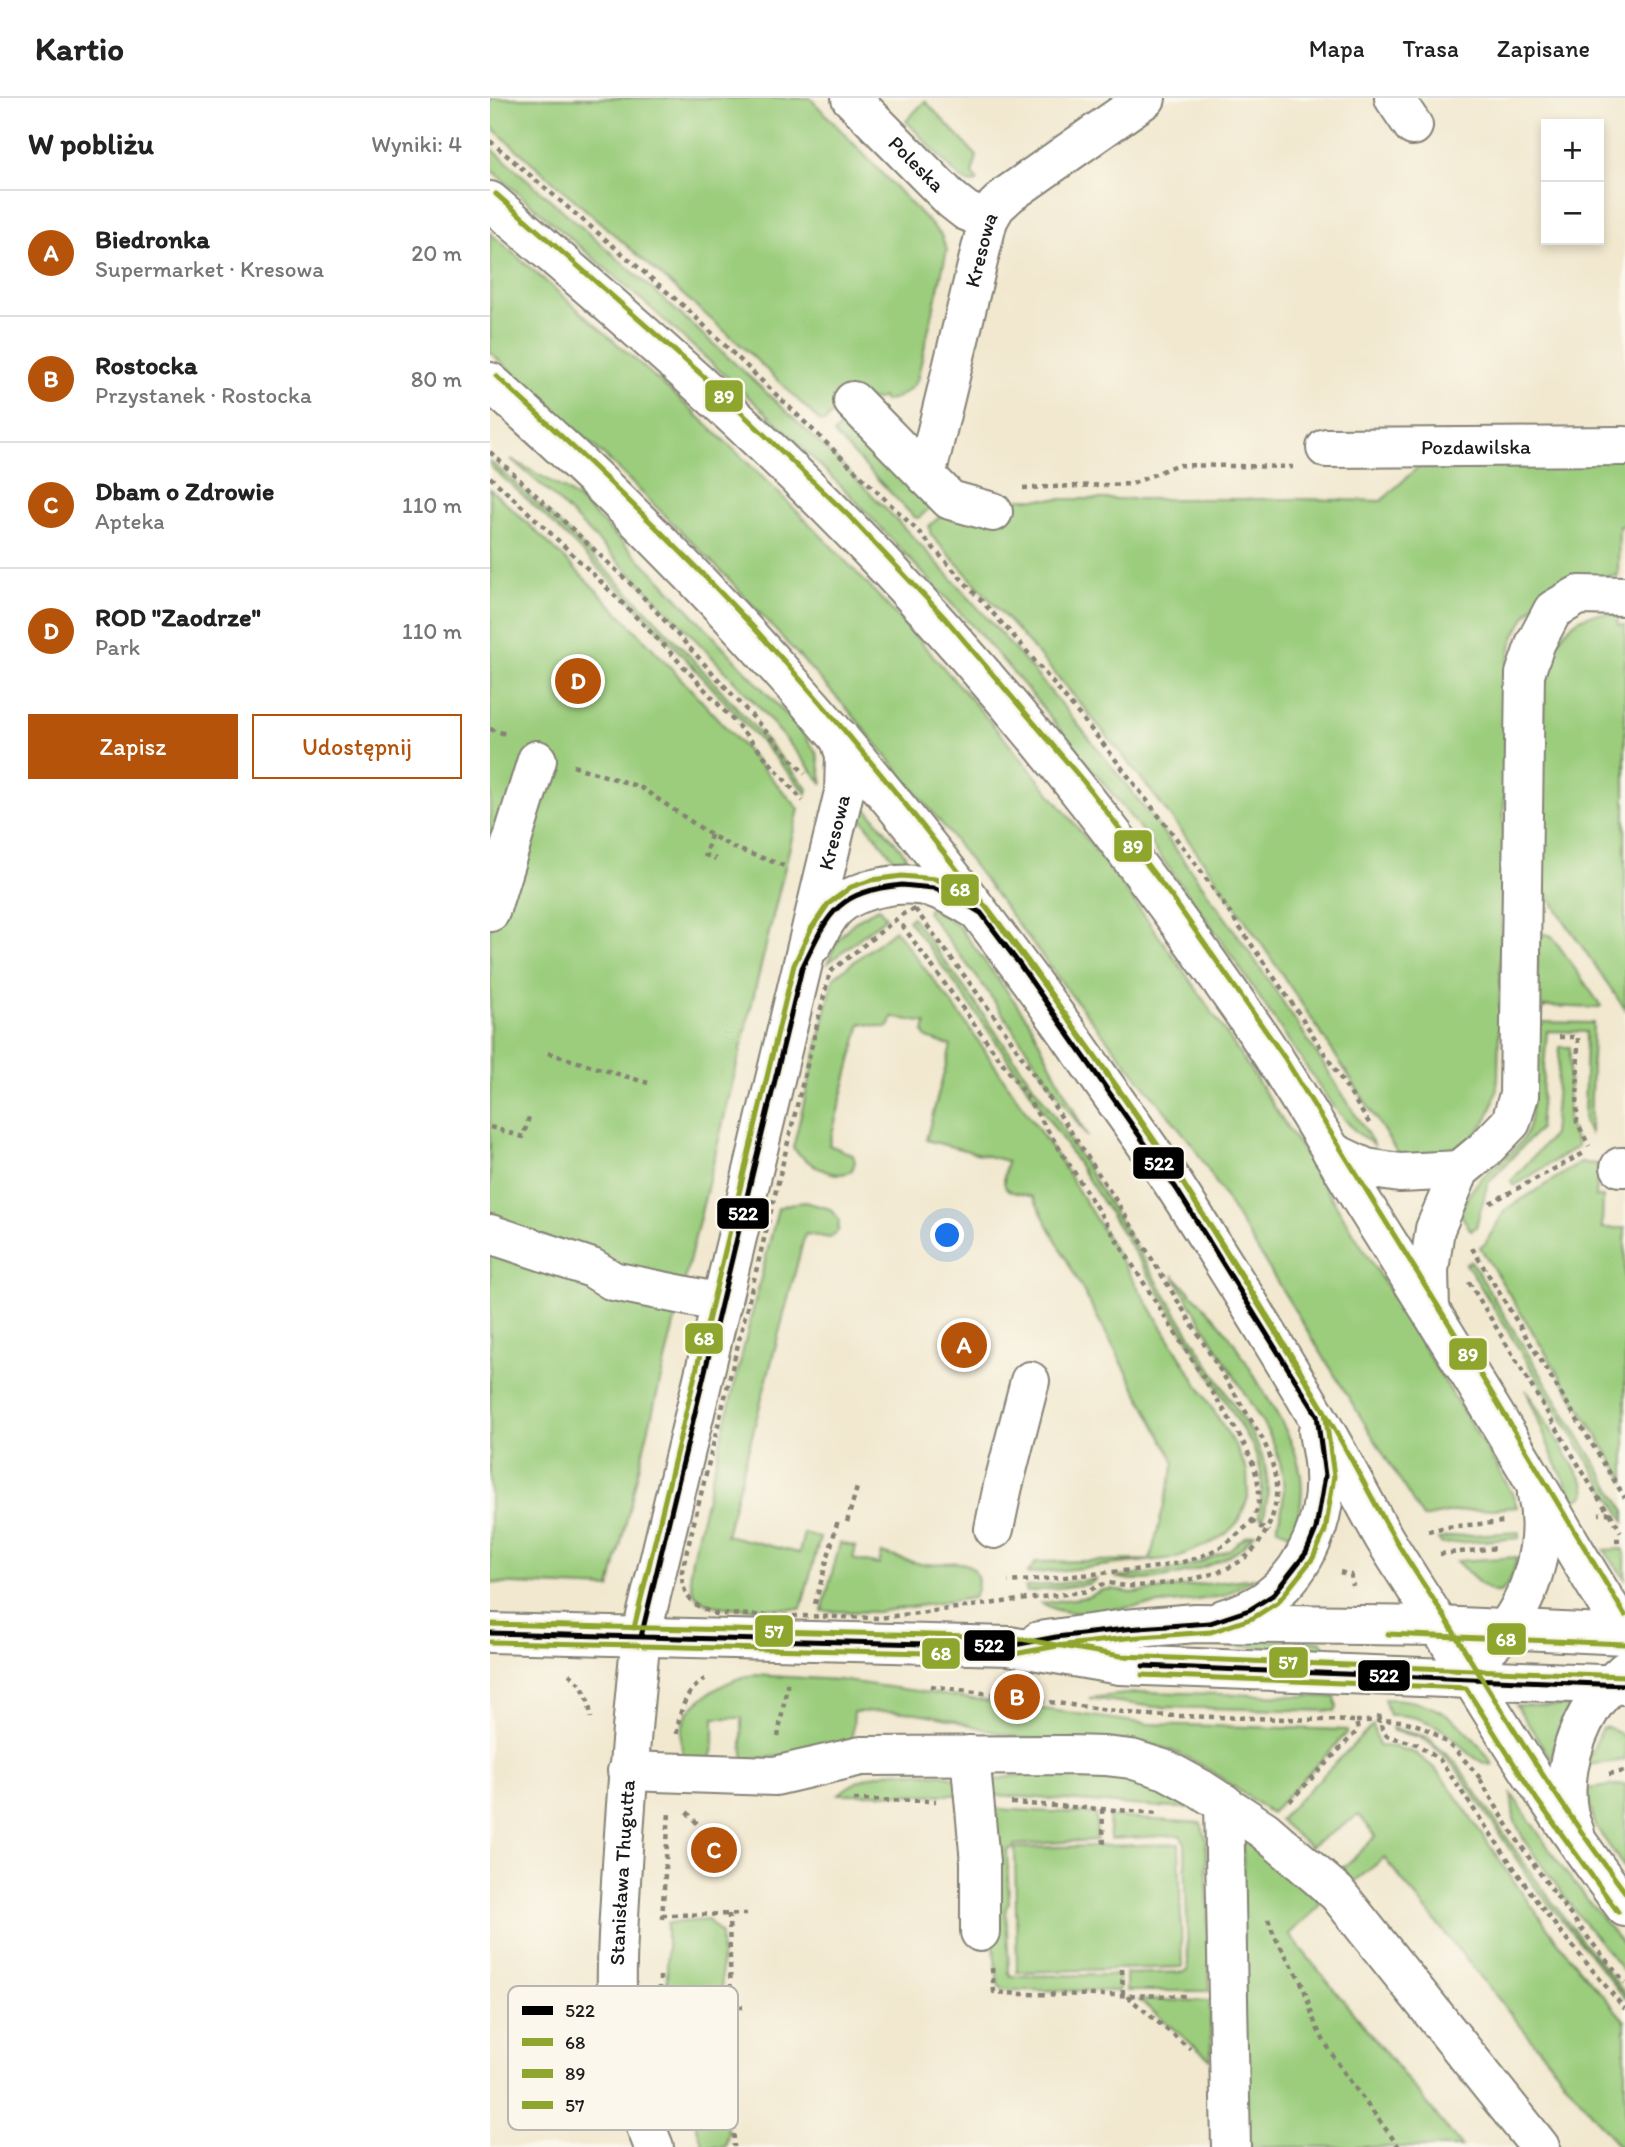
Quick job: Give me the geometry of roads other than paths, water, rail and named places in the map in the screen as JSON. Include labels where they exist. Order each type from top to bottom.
[{"type":"street","name":"Poleska","points":[[851,98],[952,200],[966,211],[988,220]]},
{"type":"street","name":"Kresowa","points":[[926,475],[988,220],[996,206],[1009,194],[1146,98]]},
{"type":"street","points":[[490,201],[648,337],[729,410],[813,492],[973,661],[1115,834],[1251,1023],[1529,1472],[1625,1633]]},
{"type":"street","points":[[490,382],[560,443],[648,528],[756,643],[839,737],[981,913],[1176,1188],[1317,1415],[1385,1540],[1521,1760],[1625,1908]]},
{"type":"street","points":[[853,401],[950,500],[1006,500]]},
{"type":"street","name":"Pozdawilska","points":[[1326,448],[1625,446]]},
{"type":"street","points":[[1430,1311],[1429,1270],[1435,1229],[1453,1187],[1511,1122],[1519,1095],[1525,674],[1536,642],[1553,610],[1579,595],[1625,596]]},
{"type":"street","name":"Kresowa","points":[[641,1637],[844,792],[845,755],[839,737]]},
{"type":"street","points":[[490,912],[550,761]]},
{"type":"street","name":"Kresowa","points":[[802,968],[834,910],[855,895],[875,888],[898,885],[933,888],[981,913]]},
{"type":"street","points":[[1332,1152],[1366,1168],[1431,1173],[1453,1187]]},
{"type":"street","points":[[490,1234],[592,1268],[613,1281],[722,1303]]},
{"type":"street","points":[[994,1529],[1030,1381]]},
{"type":"street","points":[[1209,1623],[1249,1610],[1273,1595],[1306,1553],[1316,1529],[1325,1476],[1317,1415]]},
{"type":"street","points":[[1467,1672],[1505,1629],[1519,1608],[1541,1545],[1541,1517],[1529,1472]]},
{"type":"street","points":[[1009,1646],[1125,1629],[1209,1623],[1439,1626],[1625,1633]]},
{"type":"street","points":[[490,1633],[1009,1646],[1120,1665],[1421,1677],[1467,1672],[1620,1680]]},
{"type":"street","name":"Stanisława Thugutta","points":[[617,1986],[627,1771],[641,1637]]},
{"type":"street","points":[[1583,1851],[1571,1824],[1567,1777],[1577,1737],[1591,1708],[1620,1680]]},
{"type":"street","points":[[970,1755],[980,1863],[980,1931]]},
{"type":"street","points":[[627,1771],[775,1776],[861,1756],[970,1755],[1105,1756],[1131,1759],[1166,1770],[1224,1803],[1276,1838],[1337,1893],[1540,2147]]},
{"type":"street","points":[[1224,1803],[1231,2147]]},
{"type":"street","name":"Stanisława Thugutta","points":[[647,2130],[654,2147]]},
{"type":"place","name":"ROD \"Zaodrze\"","points":[[578,681]]},
{"type":"place","name":"Biedronka","points":[[964,1345]]},
{"type":"place","name":"Rostocka","points":[[1017,1697]]},
{"type":"place","name":"Dbam o Zdrowie","points":[[714,1850]]}]
